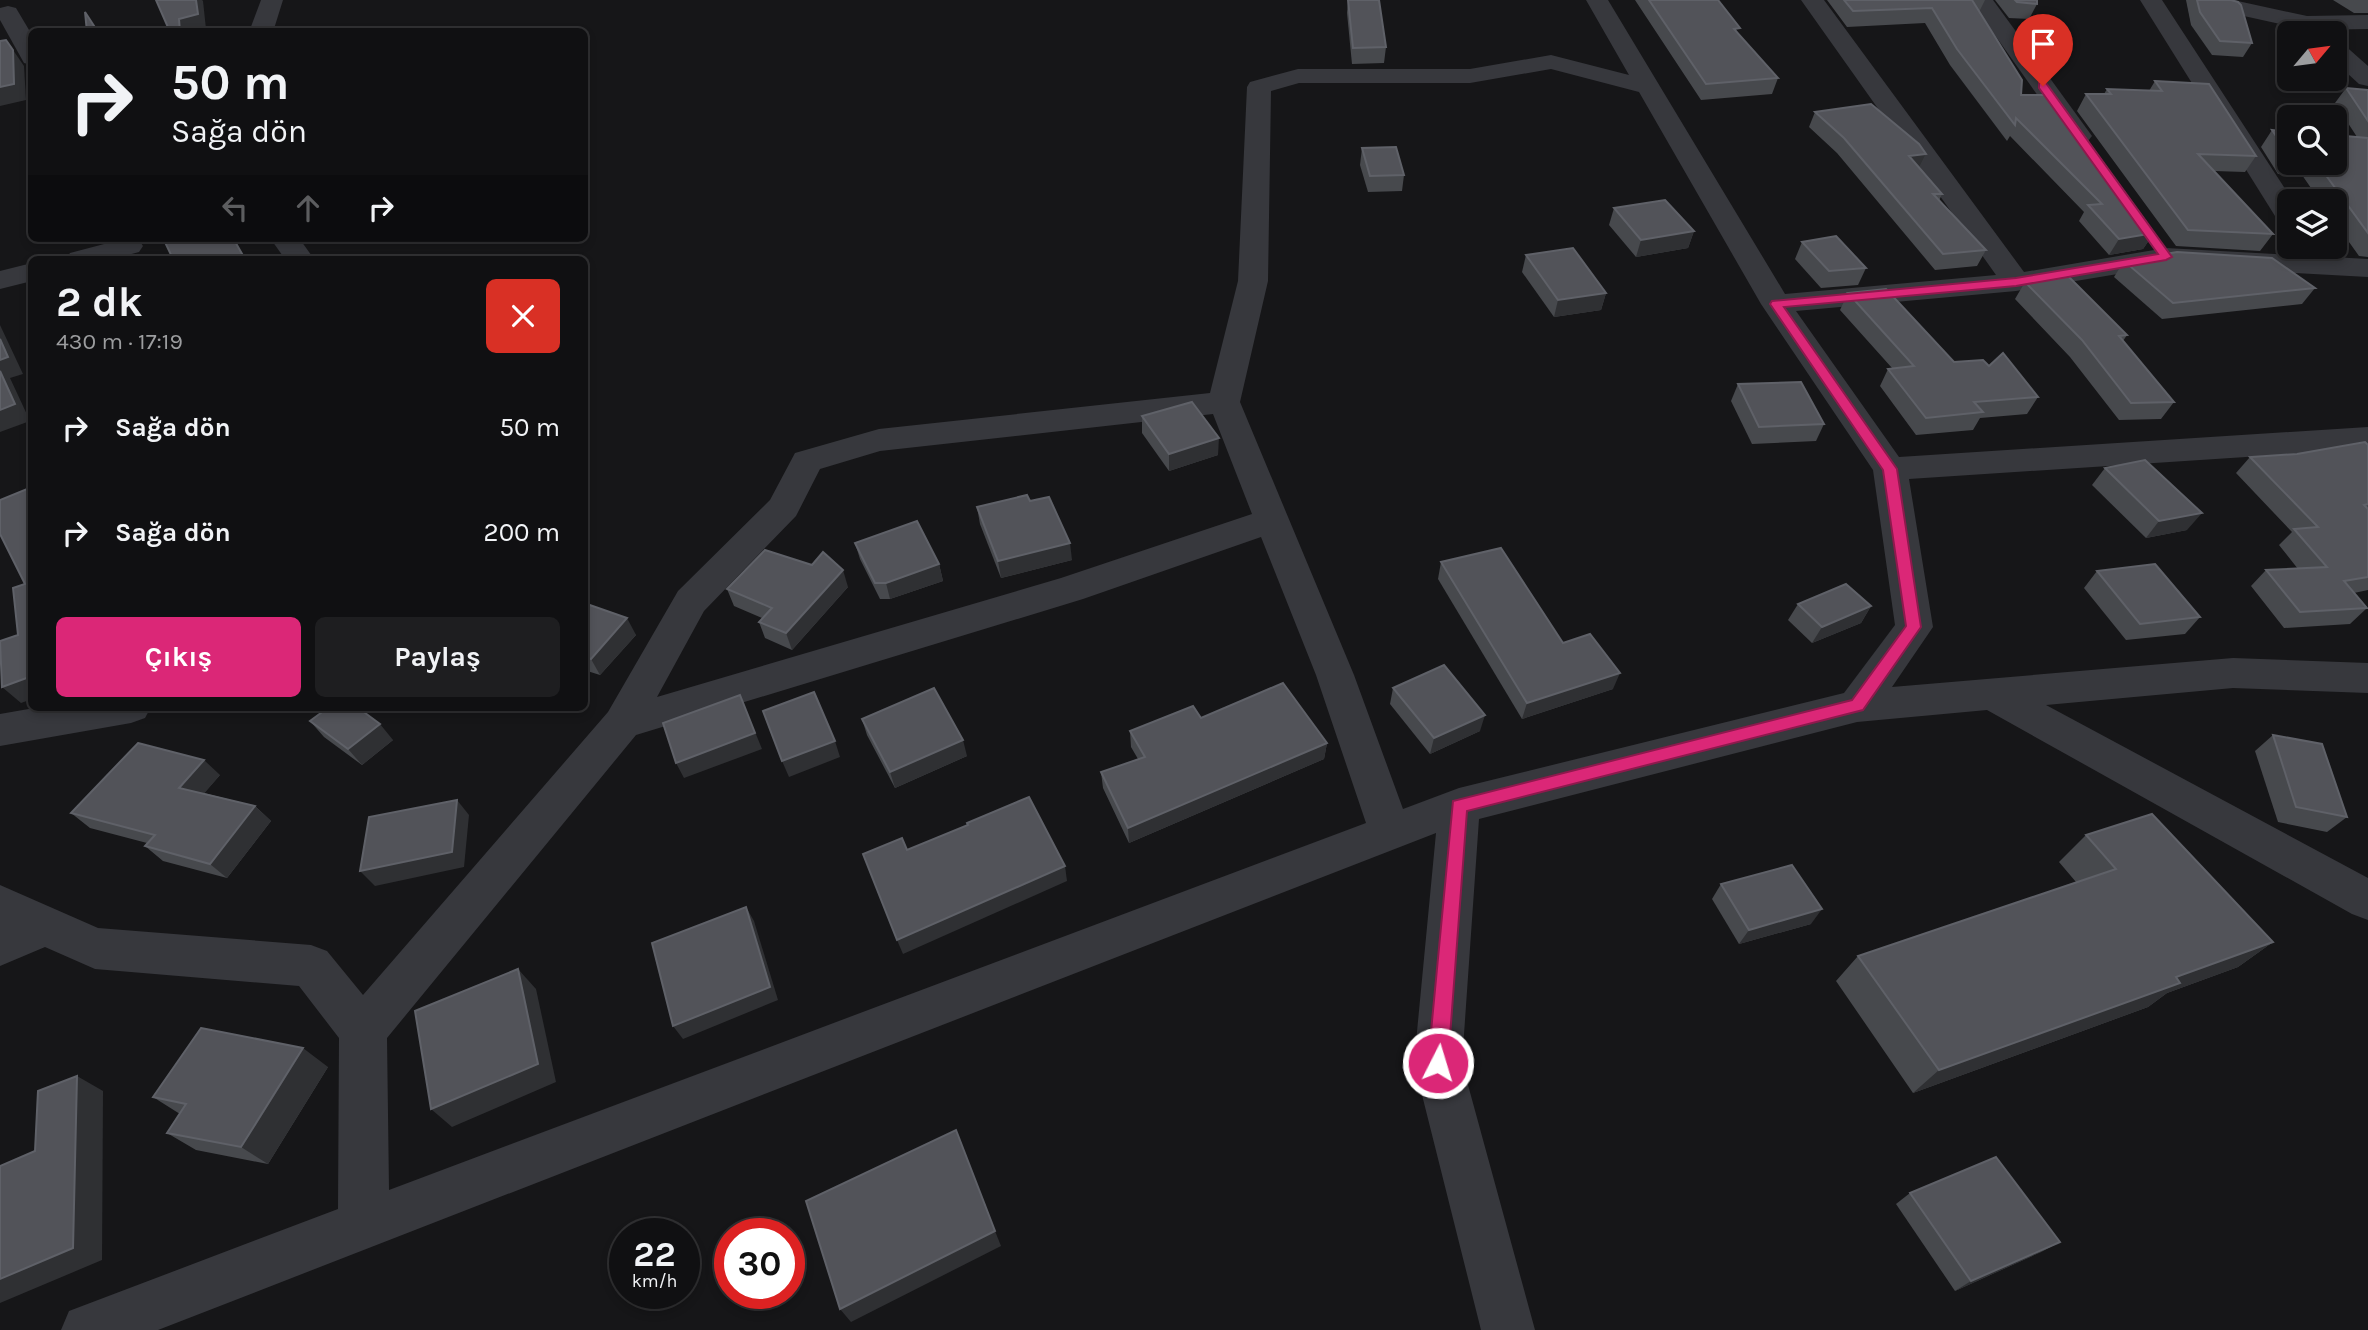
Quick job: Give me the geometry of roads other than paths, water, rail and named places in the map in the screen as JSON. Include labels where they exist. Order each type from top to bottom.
[{"type":"street","points":[[262,28],[272,0]]},
{"type":"street","points":[[1597,0],[1776,304],[1890,469],[1914,627],[1857,706]]},
{"type":"street","points":[[1812,0],[2016,282]]},
{"type":"street","points":[[1981,0],[2094,156]]},
{"type":"street","points":[[2151,0],[2277,197]]},
{"type":"street","points":[[2202,0],[2285,21]]},
{"type":"street","points":[[11,9],[28,49]]},
{"type":"street","points":[[2347,24],[2368,22]]},
{"type":"street","points":[[2347,60],[2368,79]]},
{"type":"street","points":[[1390,832],[1335,675],[1224,402],[1253,281],[1259,87],[1298,76],[1470,76],[1551,62],[1648,87]]},
{"type":"street","points":[[287,242],[298,256]]},
{"type":"street","points":[[1776,304],[2016,282],[2158,246],[2277,254]]},
{"type":"street","points":[[93,256],[129,248]]},
{"type":"street","points":[[2328,259],[2368,268]]},
{"type":"street","points":[[0,280],[28,273]]},
{"type":"street","points":[[363,1031],[622,723],[691,601],[784,507],[807,461],[879,440],[1224,402]]},
{"type":"street","points":[[1890,469],[2363,443]]},
{"type":"street","points":[[622,723],[1070,589],[1271,521]]},
{"type":"street","points":[[88,1330],[1459,806],[1857,706],[2233,673],[2368,678]]},
{"type":"street","points":[[1992,694],[2368,901]]},
{"type":"street","points":[[0,730],[108,711]]},
{"type":"street","points":[[1459,806],[1438,1063],[1508,1330]]},
{"type":"street","points":[[0,905],[95,948],[312,967],[363,1031],[364,1224]]},
{"type":"street","points":[[0,945],[46,926]]}]
